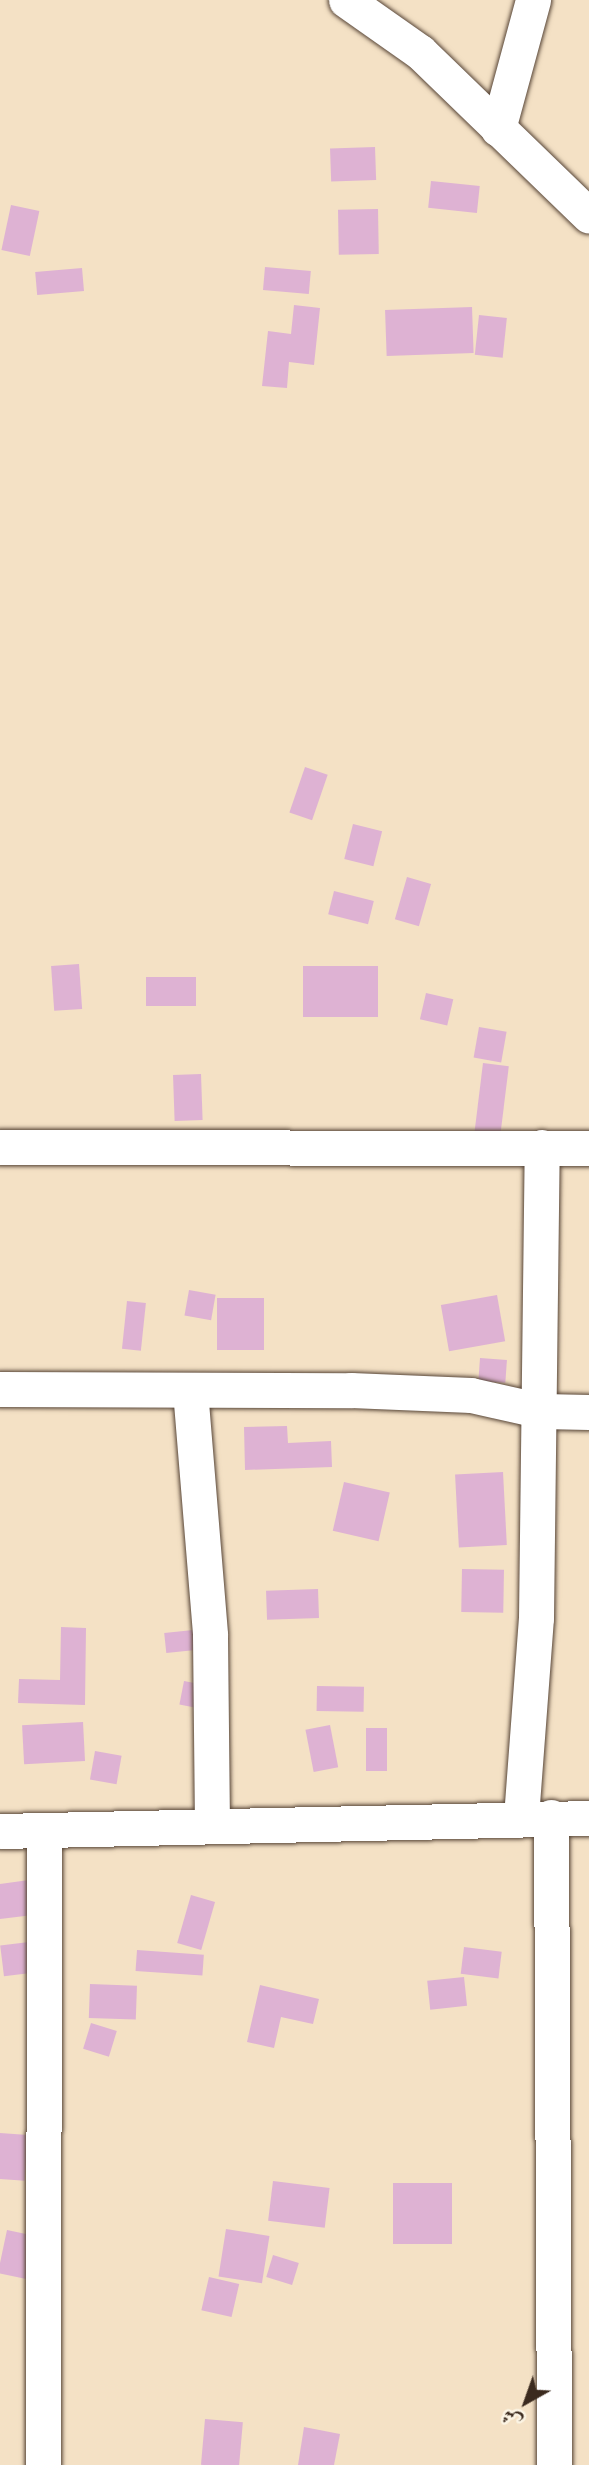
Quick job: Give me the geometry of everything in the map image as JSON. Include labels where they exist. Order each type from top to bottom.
[{"type":"street","points":[[346,0],[420,52],[589,216]]},
{"type":"street","points":[[498,129],[533,0]]},
{"type":"street","points":[[0,1147],[589,1148]]},
{"type":"street","points":[[542,1147],[542,1411],[536,1618],[536,1817],[554,2465]]},
{"type":"street","points":[[0,1389],[471,1395],[542,1411],[589,1412]]},
{"type":"street","points":[[190,1390],[210,1635],[212,1825]]},
{"type":"street","points":[[0,1830],[589,1818]]},
{"type":"street","points":[[43,2465],[44,1831]]},
{"type":"building","points":[[375,147],[376,180],[331,182],[330,149]]},
{"type":"building","points":[[431,181],[480,186],[477,213],[428,208]]},
{"type":"building","points":[[11,205],[39,211],[30,256],[1,250]]},
{"type":"building","points":[[378,209],[379,254],[339,255],[338,210]]},
{"type":"building","points":[[265,267],[311,271],[309,294],[263,290]]},
{"type":"building","points":[[82,268],[84,291],[37,295],[35,272]]},
{"type":"building","points":[[294,305],[320,308],[314,365],[289,362],[287,388],[262,386],[268,331],[291,334]]},
{"type":"building","points":[[472,307],[474,353],[387,356],[385,310]]},
{"type":"building","points":[[479,315],[507,318],[503,358],[475,355]]},
{"type":"building","points":[[305,767],[328,775],[312,820],[289,812]]},
{"type":"building","points":[[353,824],[382,831],[373,866],[344,859]]},
{"type":"building","points":[[407,877],[431,884],[419,926],[395,919]]},
{"type":"building","points":[[334,891],[374,901],[368,924],[328,914]]},
{"type":"building","points":[[79,964],[82,1009],[54,1011],[51,966]]},
{"type":"building","points":[[303,966],[378,966],[378,1017],[303,1017]]},
{"type":"building","points":[[146,977],[196,977],[196,1006],[146,1006]]},
{"type":"building","points":[[426,993],[453,999],[447,1026],[420,1019]]},
{"type":"building","points":[[479,1027],[507,1032],[501,1062],[474,1058]]},
{"type":"building","points":[[483,1063],[509,1066],[500,1140],[474,1136]]},
{"type":"building","points":[[201,1074],[203,1120],[175,1121],[173,1075]]},
{"type":"building","points":[[189,1290],[216,1295],[211,1320],[184,1316]]},
{"type":"building","points":[[497,1295],[505,1341],[449,1351],[441,1305]]},
{"type":"building","points":[[217,1298],[264,1298],[264,1350],[217,1350]]},
{"type":"building","points":[[127,1301],[146,1303],[141,1351],[122,1349]]},
{"type":"building","points":[[480,1358],[507,1360],[505,1383],[478,1381]]},
{"type":"building","points":[[287,1426],[288,1443],[331,1441],[332,1467],[245,1470],[244,1427]]},
{"type":"building","points":[[503,1472],[507,1545],[459,1547],[455,1475]]},
{"type":"building","points":[[344,1482],[390,1493],[379,1541],[333,1531]]},
{"type":"building","points":[[462,1569],[504,1570],[503,1613],[461,1612]]},
{"type":"building","points":[[318,1589],[319,1618],[267,1620],[266,1591]]},
{"type":"building","points":[[61,1627],[86,1628],[85,1705],[18,1703],[19,1679],[60,1680]]},
{"type":"building","points":[[203,1629],[205,1649],[166,1653],[164,1633]]},
{"type":"building","points":[[184,1681],[214,1687],[210,1710],[179,1705]]},
{"type":"building","points":[[317,1686],[364,1687],[364,1712],[317,1711]]},
{"type":"building","points":[[83,1722],[85,1761],[24,1764],[22,1725]]},
{"type":"building","points":[[330,1725],[338,1767],[314,1772],[305,1730]]},
{"type":"building","points":[[366,1728],[387,1728],[387,1771],[366,1771]]},
{"type":"building","points":[[95,1751],[122,1756],[117,1784],[90,1780]]},
{"type":"building","points":[[29,1880],[33,1915],[0,1919],[0,1884]]},
{"type":"building","points":[[191,1895],[215,1902],[201,1950],[177,1943]]},
{"type":"building","points":[[29,1942],[33,1973],[4,1976],[0,1946]]},
{"type":"building","points":[[464,1947],[502,1952],[498,1978],[461,1974]]},
{"type":"building","points":[[137,1950],[204,1955],[202,1976],[136,1971]]},
{"type":"building","points":[[464,1977],[467,2006],[430,2010],[427,1981]]},
{"type":"building","points":[[90,1984],[137,1986],[136,2020],[89,2018]]},
{"type":"building","points":[[260,1985],[319,1999],[313,2024],[281,2017],[274,2048],[247,2042]]},
{"type":"building","points":[[91,2023],[117,2031],[109,2057],[83,2049]]},
{"type":"building","points":[[0,2133],[28,2135],[25,2181],[0,2179]]},
{"type":"building","points":[[273,2181],[330,2188],[325,2228],[268,2221]]},
{"type":"building","points":[[393,2183],[452,2183],[452,2244],[393,2244]]},
{"type":"building","points":[[226,2229],[269,2236],[262,2283],[218,2276]]},
{"type":"building","points":[[7,2230],[46,2238],[37,2281],[0,2273]]},
{"type":"building","points":[[273,2255],[299,2263],[292,2285],[266,2277]]},
{"type":"building","points":[[209,2277],[239,2284],[232,2317],[201,2310]]},
{"type":"building","points":[[205,2419],[243,2422],[239,2465],[201,2465]]},
{"type":"building","points":[[304,2427],[340,2434],[334,2465],[298,2465]]}]
